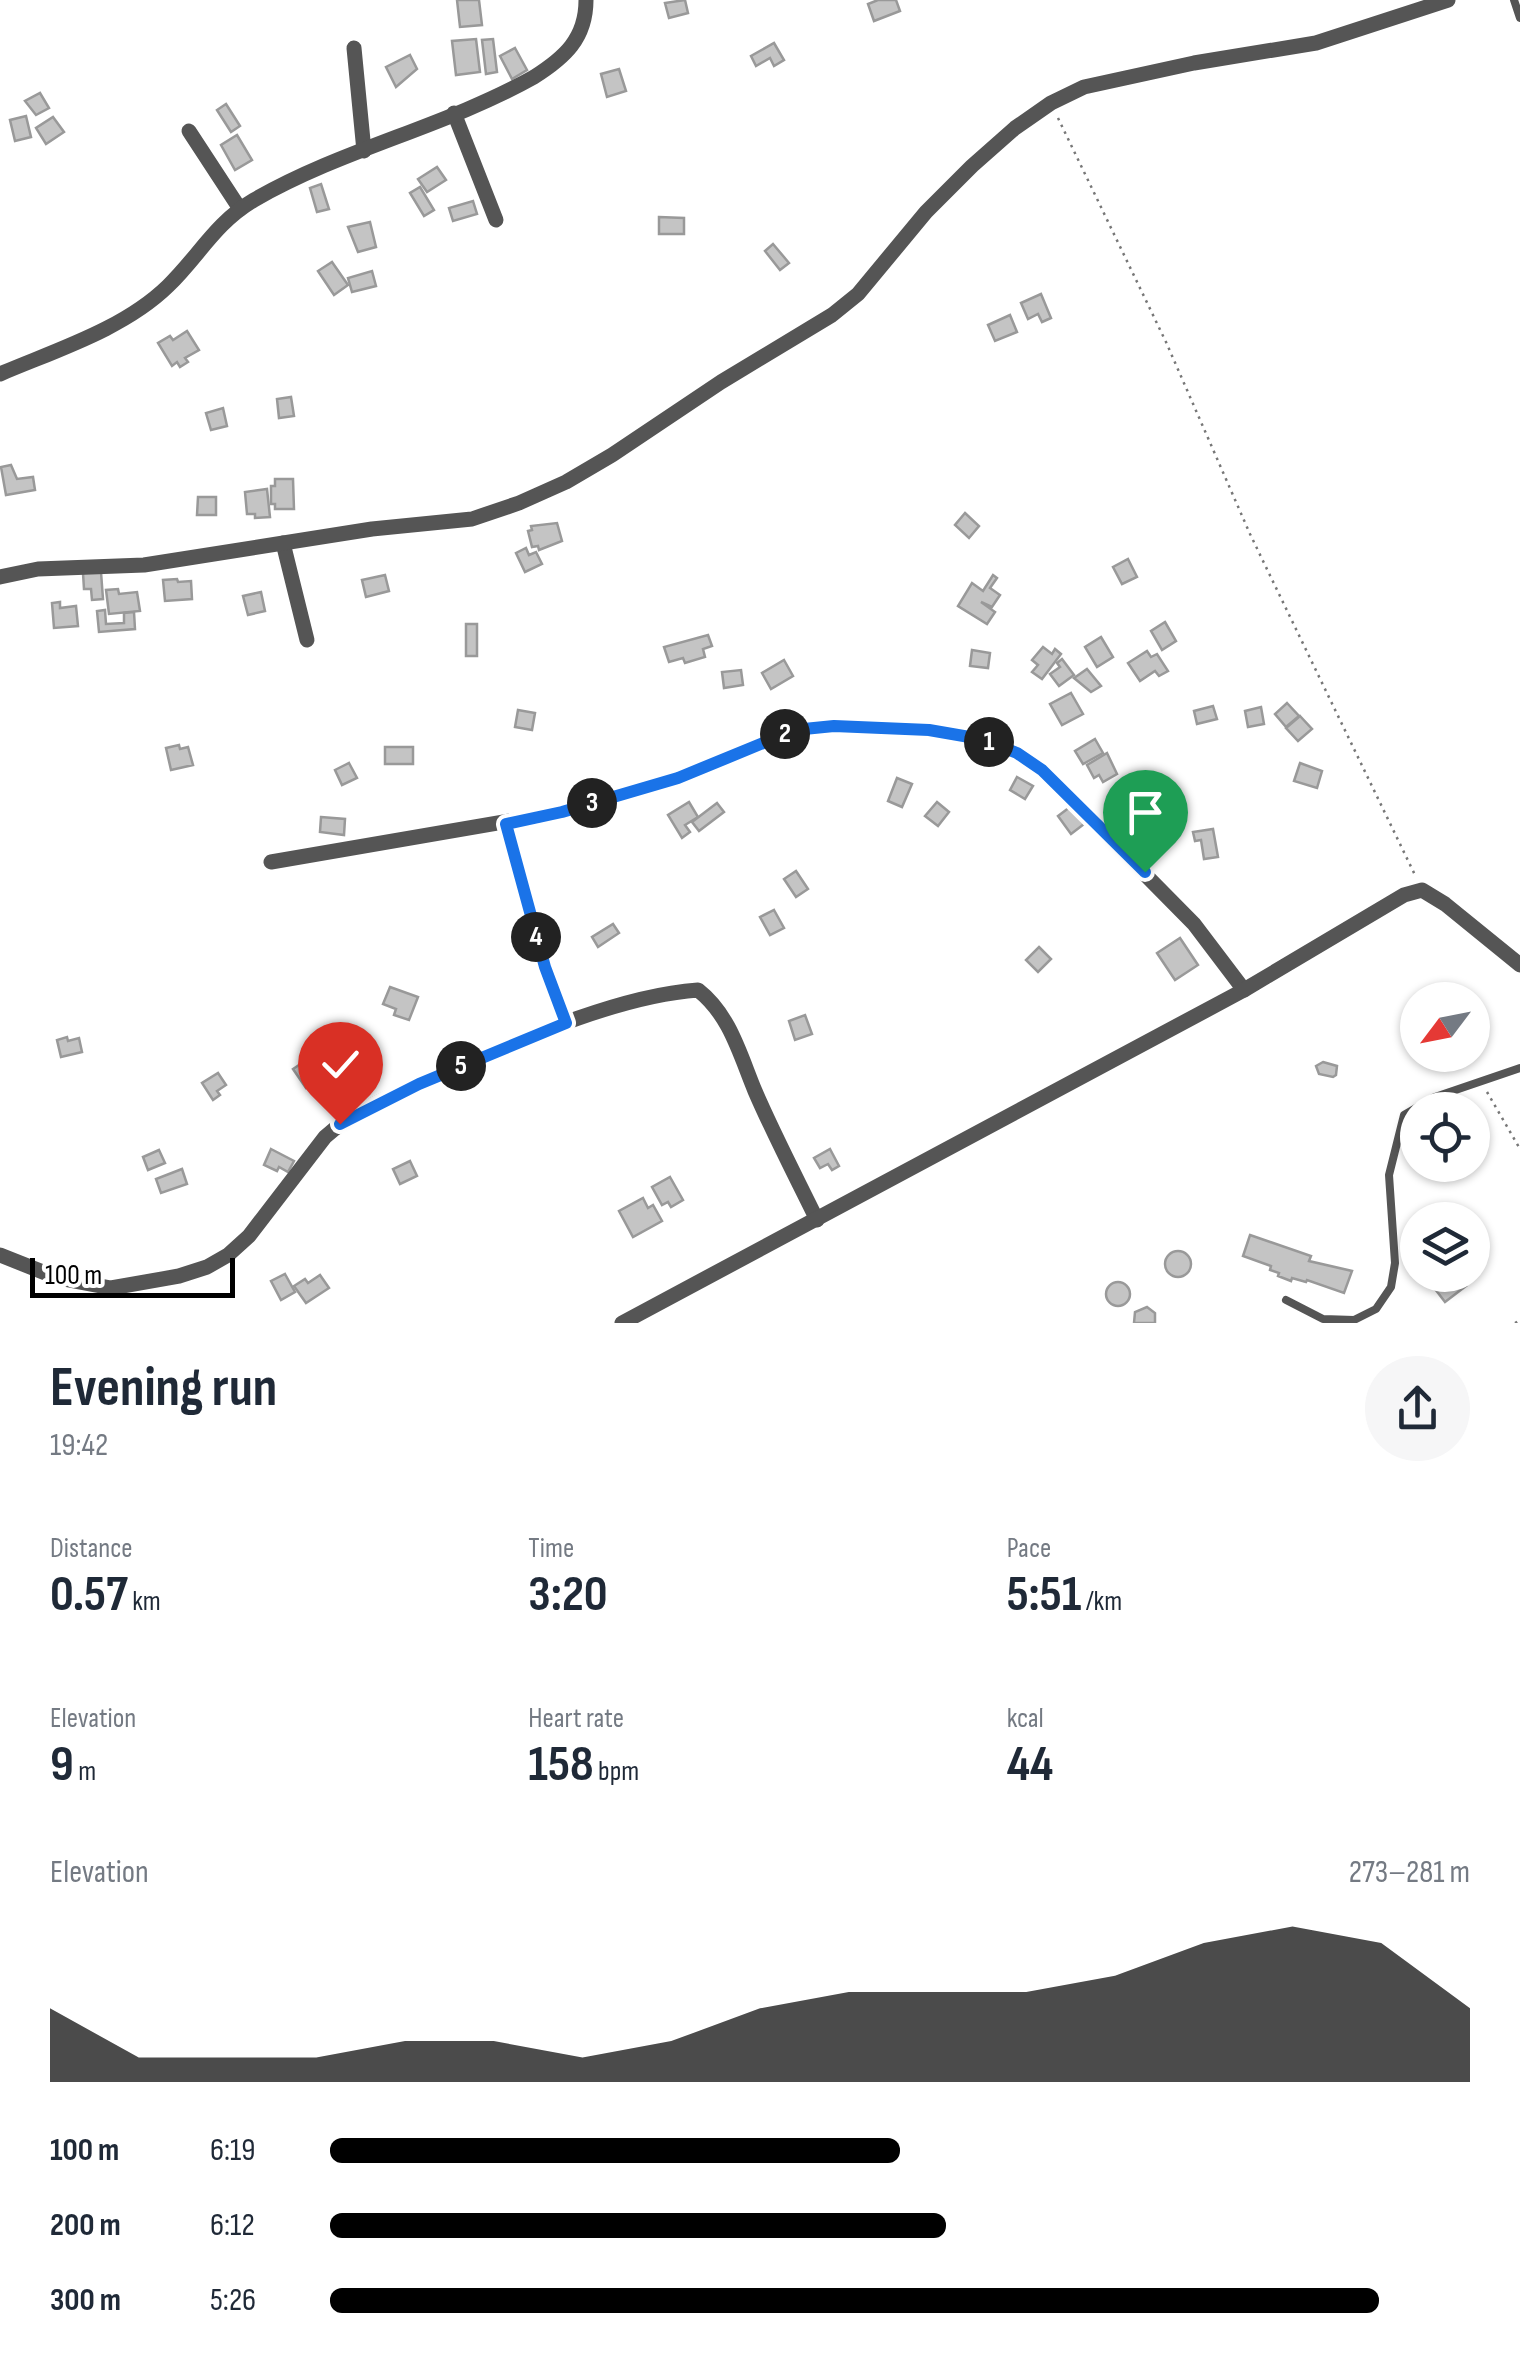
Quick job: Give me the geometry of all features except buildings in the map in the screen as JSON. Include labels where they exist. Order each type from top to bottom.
[{"type":"street","points":[[0,374],[98,332],[141,308],[168,286],[212,232],[240,209],[283,186],[516,87],[553,65],[574,45],[582,28],[586,0]]},
{"type":"street","points":[[0,577],[38,569],[144,565],[372,529],[472,519],[566,482],[832,316],[858,294],[926,212],[972,166],[1051,103],[1084,88],[1316,43],[1448,0]]},
{"type":"street","points":[[354,48],[364,151]]},
{"type":"street","points":[[454,113],[496,220]]},
{"type":"street","points":[[189,131],[240,209]]},
{"type":"street","points":[[283,543],[307,640]]},
{"type":"street","points":[[271,862],[562,812],[678,778],[804,729],[834,726],[929,730],[981,739],[1017,753],[1042,770],[1194,924],[1244,990]]},
{"type":"street","points":[[506,824],[545,967],[566,1023]]},
{"type":"street","points":[[622,1323],[1244,990],[1404,895],[1422,890],[1520,965]]},
{"type":"street","points":[[0,1255],[93,1288],[130,1286],[207,1267],[248,1236],[318,1146],[340,1124],[419,1084],[566,1023],[698,990],[714,1002],[735,1040],[817,1220]]},
{"type":"lane","points":[[1514,0],[1520,18]]},
{"type":"lane","points":[[1286,1300],[1324,1319],[1354,1320],[1376,1309],[1391,1287],[1395,1262],[1388,1175],[1404,1115],[1435,1097],[1520,1068]]},
{"type":"path","points":[[1051,103],[1166,342],[1250,534],[1422,890]]},
{"type":"path","points":[[1481,1082],[1520,1149]]},
{"type":"route","points":[[340,1124],[419,1084],[566,1023],[545,967],[506,824],[678,778],[785,734],[834,726],[929,730],[981,739],[1017,753],[1042,770],[1145,872]]}]
